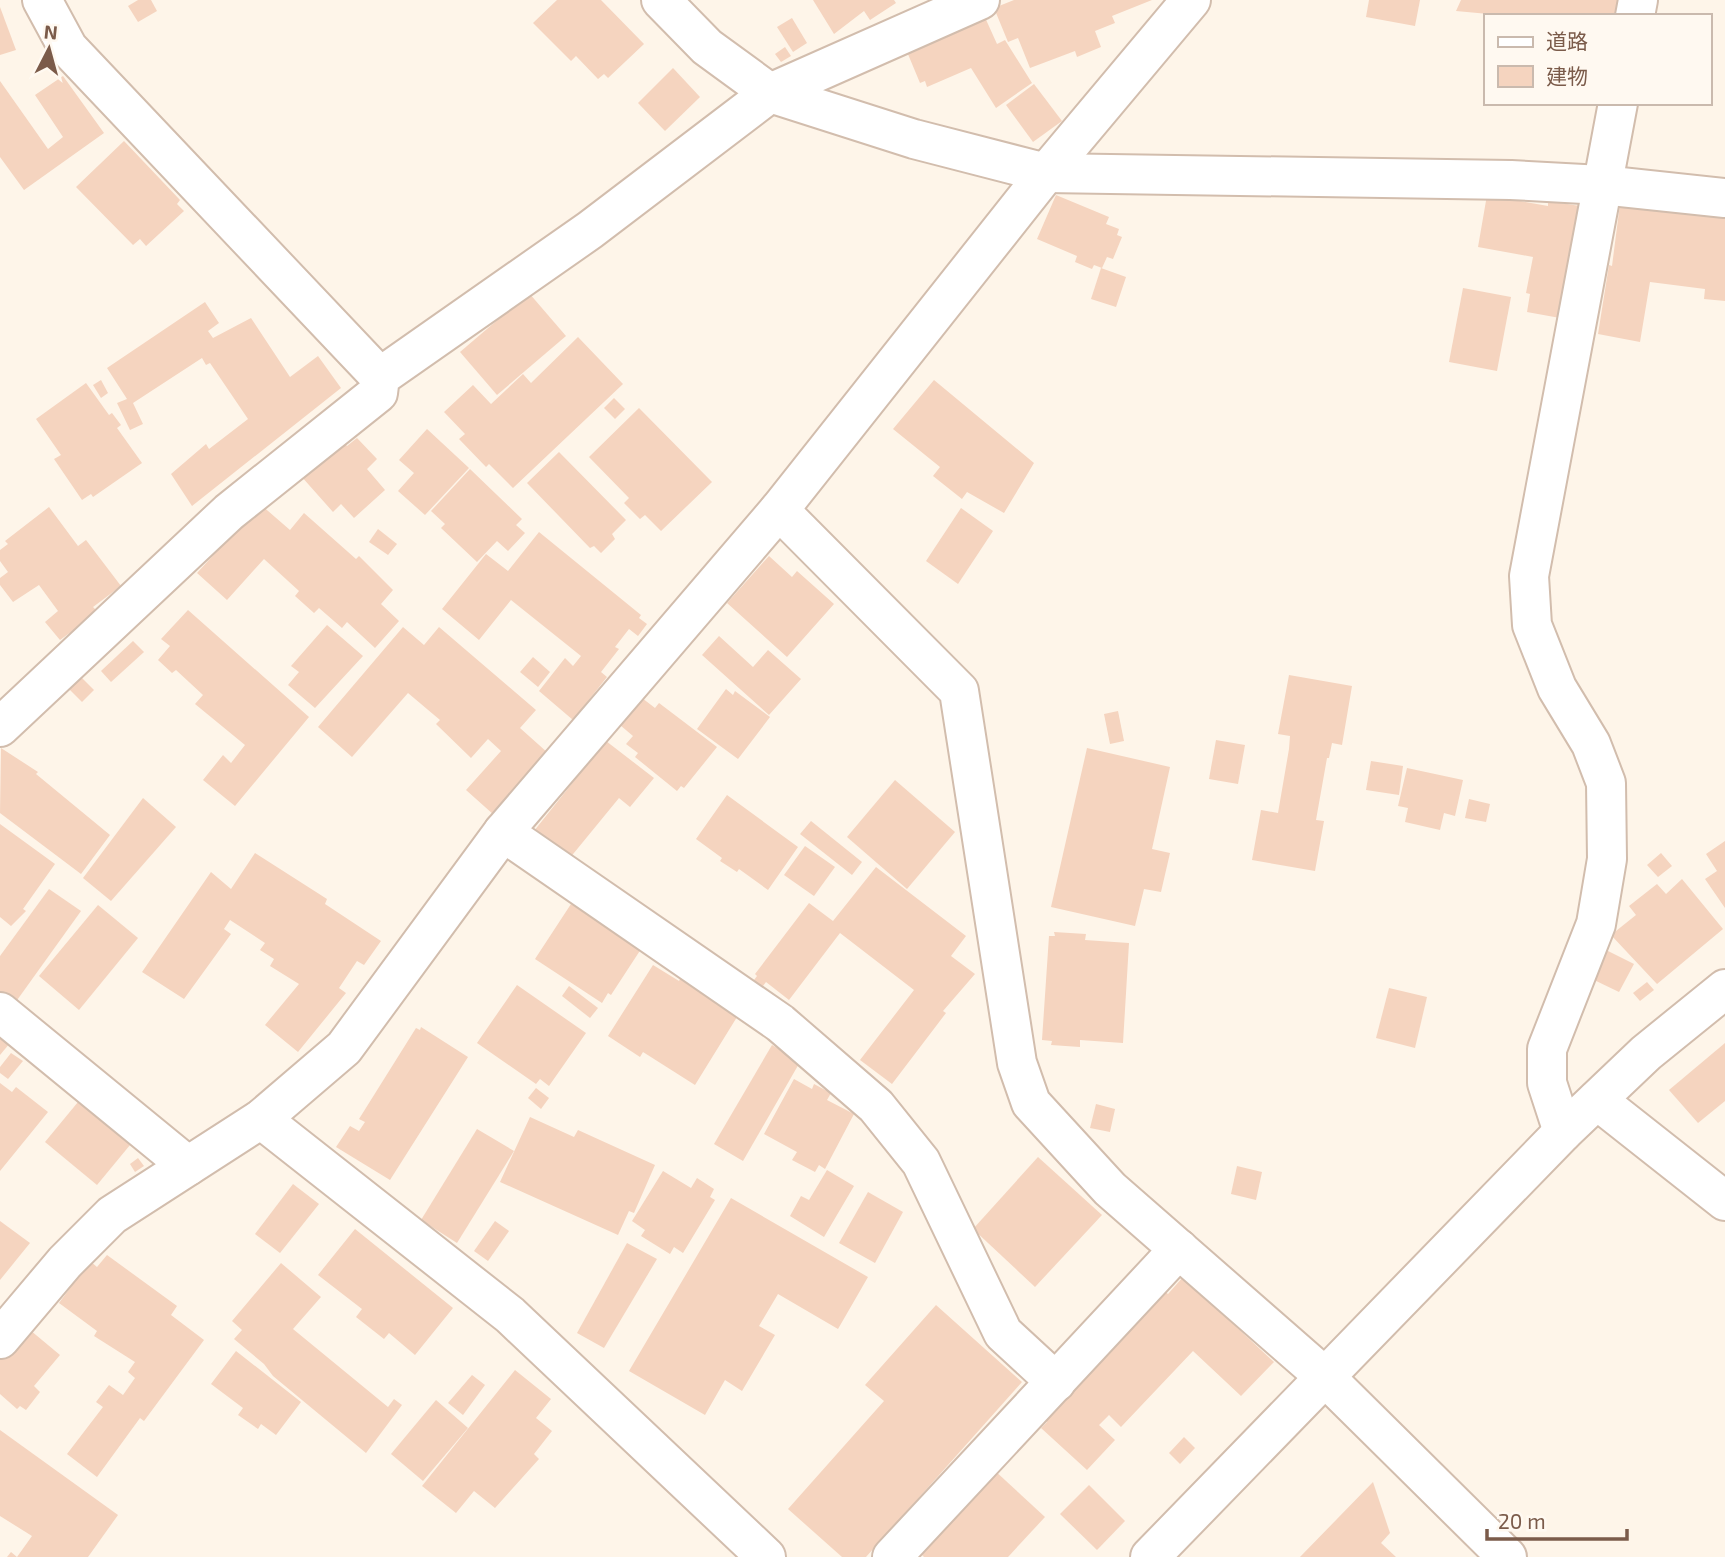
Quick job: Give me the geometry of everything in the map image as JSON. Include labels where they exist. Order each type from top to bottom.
[{"type":"street","points":[[42,0],[68,48],[380,377]]},
{"type":"street","points":[[661,0],[707,47],[770,93],[914,139],[1046,173],[1511,180],[1602,185],[1725,198]]},
{"type":"street","points":[[0,727],[229,512],[378,393],[380,377],[590,230],[770,93],[981,0]]},
{"type":"street","points":[[0,1339],[65,1262],[111,1215],[261,1119],[344,1048],[503,832],[779,510],[1046,173],[1191,0]]},
{"type":"street","points":[[1563,1132],[1547,1083],[1547,1049],[1596,924],[1607,859],[1606,783],[1591,744],[1557,688],[1532,625],[1529,576],[1618,105]]},
{"type":"street","points":[[779,510],[959,691],[1017,1063],[1031,1103],[1110,1189],[1325,1377],[1507,1557]]},
{"type":"street","points":[[503,832],[780,1023],[876,1106],[921,1162],[1003,1333],[1056,1382]]},
{"type":"street","points":[[1150,1557],[1563,1132],[1656,1045],[1725,989]]},
{"type":"street","points":[[0,1012],[188,1166]]},
{"type":"street","points":[[1597,1100],[1725,1201]]},
{"type":"street","points":[[261,1119],[510,1315],[766,1557]]},
{"type":"street","points":[[892,1557],[1179,1249]]},
{"type":"building","points":[[138,0],[151,0],[157,11],[138,22],[128,6]]},
{"type":"building","points":[[557,0],[601,0],[644,44],[608,78],[604,74],[598,79],[576,56],[571,61],[533,23]]},
{"type":"building","points":[[813,0],[894,0],[896,3],[870,20],[864,11],[834,34]]},
{"type":"building","points":[[1014,0],[1152,0],[1112,16],[1115,23],[1095,31],[1101,47],[1077,57],[1075,51],[1030,68],[1018,38],[1008,42],[994,8]]},
{"type":"building","points":[[1369,0],[1420,0],[1415,26],[1366,17]]},
{"type":"building","points":[[1461,0],[1620,0],[1619,14],[1488,14],[1456,11]]},
{"type":"building","points":[[0,7],[16,50],[0,55]]},
{"type":"building","points":[[983,13],[997,44],[1005,40],[1032,83],[996,108],[971,68],[927,87],[925,81],[920,83],[905,47]]},
{"type":"building","points":[[792,18],[807,43],[793,52],[777,27]]},
{"type":"building","points":[[785,47],[791,56],[781,62],[775,54]]},
{"type":"building","points":[[673,68],[700,97],[665,131],[638,103]]},
{"type":"building","points":[[63,76],[104,133],[24,190],[0,157],[0,81],[48,149],[63,137],[35,95]]},
{"type":"building","points":[[1034,84],[1062,121],[1033,142],[1006,105]]},
{"type":"building","points":[[124,141],[180,200],[177,204],[184,211],[146,246],[140,239],[133,245],[76,187]]},
{"type":"building","points":[[1056,195],[1109,217],[1106,224],[1119,229],[1117,235],[1122,237],[1113,259],[1107,257],[1102,268],[1094,265],[1092,269],[1075,262],[1077,256],[1037,239]]},
{"type":"building","points":[[1487,195],[1548,206],[1548,201],[1580,206],[1560,318],[1527,312],[1530,294],[1526,293],[1533,257],[1478,247]]},
{"type":"building","points":[[1620,204],[1725,216],[1725,301],[1704,299],[1705,289],[1650,282],[1640,342],[1598,334],[1609,265],[1612,266]]},
{"type":"building","points":[[1101,268],[1126,277],[1116,307],[1091,299]]},
{"type":"building","points":[[1463,288],[1511,297],[1497,371],[1449,362]]},
{"type":"building","points":[[529,293],[566,336],[497,395],[460,352]]},
{"type":"building","points":[[205,302],[219,323],[208,331],[213,338],[251,318],[290,377],[318,356],[341,388],[192,506],[171,474],[206,444],[209,449],[248,419],[210,363],[206,365],[202,358],[133,403],[143,424],[130,430],[117,403],[127,399],[107,368]]},
{"type":"building","points":[[578,337],[623,384],[513,488],[489,464],[486,467],[459,439],[465,434],[444,412],[473,385],[491,404],[523,374],[531,383]]},
{"type":"building","points":[[101,380],[108,393],[101,398],[93,385]]},
{"type":"building","points":[[934,380],[1034,463],[1004,513],[967,492],[962,499],[933,476],[940,467],[893,429]]},
{"type":"building","points":[[86,383],[109,415],[112,413],[121,425],[117,428],[142,463],[93,497],[91,494],[82,500],[54,459],[61,455],[36,419]]},
{"type":"building","points":[[614,398],[625,409],[615,419],[604,408]]},
{"type":"building","points":[[639,408],[712,482],[661,531],[645,515],[640,519],[624,503],[629,498],[589,457]]},
{"type":"building","points":[[427,429],[469,468],[425,515],[398,491],[414,473],[399,460]]},
{"type":"building","points":[[357,438],[377,459],[367,469],[385,490],[354,518],[341,504],[333,512],[301,476],[341,439],[347,446]]},
{"type":"building","points":[[559,452],[626,520],[612,534],[615,539],[601,553],[594,546],[590,548],[527,483]]},
{"type":"building","points":[[470,469],[522,519],[516,525],[525,533],[508,551],[497,541],[477,562],[441,528],[445,524],[431,511]]},
{"type":"building","points":[[260,504],[290,530],[304,513],[356,559],[359,556],[393,590],[381,604],[399,621],[375,648],[347,622],[342,628],[319,608],[314,613],[295,596],[299,591],[264,559],[227,600],[197,573]]},
{"type":"building","points":[[49,507],[78,546],[86,540],[121,586],[93,607],[98,612],[60,640],[45,622],[58,611],[39,585],[13,602],[0,585],[0,578],[8,572],[0,561],[0,550],[8,544],[5,541]]},
{"type":"building","points":[[961,508],[993,531],[958,584],[926,561]]},
{"type":"building","points":[[378,529],[397,544],[388,555],[369,542]]},
{"type":"building","points":[[539,532],[641,615],[639,618],[647,624],[638,636],[629,629],[615,647],[619,649],[601,672],[607,677],[573,720],[539,691],[565,658],[573,666],[581,656],[511,600],[479,640],[442,609],[486,554],[508,571]]},
{"type":"building","points":[[769,556],[792,577],[797,571],[834,604],[787,657],[727,603]]},
{"type":"building","points":[[188,610],[309,717],[235,806],[203,780],[223,755],[231,763],[245,745],[195,704],[203,695],[176,670],[172,673],[158,660],[170,646],[161,639]]},
{"type":"building","points":[[327,625],[363,656],[315,708],[288,685],[299,672],[291,666]]},
{"type":"building","points":[[403,627],[424,645],[439,627],[536,710],[520,728],[548,753],[494,815],[466,790],[501,751],[488,739],[471,758],[436,724],[440,720],[408,693],[352,757],[318,727]]},
{"type":"building","points":[[719,636],[753,667],[768,650],[801,679],[769,715],[702,655]]},
{"type":"building","points":[[133,641],[144,652],[111,682],[101,671]]},
{"type":"building","points":[[533,657],[550,672],[538,687],[520,672]]},
{"type":"building","points":[[1289,675],[1352,686],[1342,745],[1332,743],[1327,758],[1316,820],[1324,821],[1315,871],[1252,860],[1261,810],[1278,813],[1290,736],[1278,734]]},
{"type":"building","points":[[81,677],[94,690],[82,702],[69,689]]},
{"type":"building","points":[[726,689],[733,695],[735,691],[770,717],[738,759],[697,729]]},
{"type":"building","points":[[642,698],[655,708],[659,703],[717,747],[684,788],[681,786],[677,791],[635,757],[638,753],[626,744],[633,736],[620,725]]},
{"type":"building","points":[[1118,711],[1124,741],[1110,744],[1104,714]]},
{"type":"building","points":[[1216,740],[1245,745],[1238,784],[1209,779]]},
{"type":"building","points":[[606,741],[654,778],[630,807],[619,798],[569,859],[534,831]]},
{"type":"building","points":[[1,748],[38,772],[36,774],[110,835],[81,874],[0,813]]},
{"type":"building","points":[[1087,748],[1170,767],[1152,849],[1170,853],[1161,892],[1144,889],[1135,926],[1051,907]]},
{"type":"building","points":[[1371,761],[1403,766],[1399,795],[1366,790]]},
{"type":"building","points":[[1407,768],[1463,780],[1455,816],[1444,813],[1440,830],[1405,822],[1408,808],[1398,806]]},
{"type":"building","points":[[895,780],[955,832],[907,889],[847,837]]},
{"type":"building","points":[[727,795],[798,847],[768,890],[739,869],[737,872],[720,861],[722,858],[696,839]]},
{"type":"building","points":[[143,798],[176,827],[111,901],[83,878]]},
{"type":"building","points":[[1469,799],[1490,804],[1486,822],[1465,818]]},
{"type":"building","points":[[811,821],[862,862],[852,875],[800,834]]},
{"type":"building","points":[[0,824],[55,864],[23,909],[26,911],[11,926],[0,917]]},
{"type":"building","points":[[1725,841],[1725,908],[1705,879],[1717,871],[1706,854]]},
{"type":"building","points":[[805,846],[835,867],[814,896],[784,875]]},
{"type":"building","points":[[255,853],[327,899],[325,904],[381,941],[364,965],[357,961],[339,988],[346,993],[298,1052],[265,1025],[299,984],[270,966],[274,959],[260,950],[265,943],[230,920],[224,929],[231,934],[184,999],[142,972],[211,872],[231,889]]},
{"type":"building","points":[[1661,853],[1672,866],[1658,877],[1647,865]]},
{"type":"building","points":[[876,867],[966,936],[951,956],[975,974],[943,1011],[946,1013],[892,1084],[860,1060],[914,990],[840,933],[789,1000],[766,982],[759,991],[751,984],[757,976],[755,974],[809,903],[833,921]]},
{"type":"building","points":[[1682,879],[1723,929],[1657,984],[1611,935],[1636,915],[1629,906],[1657,884],[1666,894]]},
{"type":"building","points":[[49,889],[81,911],[15,1003],[0,993],[0,956]]},
{"type":"building","points":[[576,902],[643,946],[611,995],[608,993],[602,1003],[535,959],[571,904],[574,906]]},
{"type":"building","points":[[98,905],[138,938],[79,1010],[39,976]]},
{"type":"building","points":[[1054,932],[1086,934],[1085,940],[1129,943],[1123,1043],[1080,1040],[1080,1047],[1051,1045],[1052,1041],[1042,1040],[1049,936],[1055,936]]},
{"type":"building","points":[[1606,950],[1634,964],[1619,992],[1592,979]]},
{"type":"building","points":[[653,965],[679,981],[682,975],[720,998],[716,1004],[737,1017],[695,1085],[643,1052],[640,1057],[608,1036]]},
{"type":"building","points":[[1647,982],[1654,990],[1640,1001],[1633,993]]},
{"type":"building","points":[[517,985],[586,1033],[549,1086],[540,1079],[536,1084],[477,1043]]},
{"type":"building","points":[[569,986],[598,1008],[590,1018],[562,996]]},
{"type":"building","points":[[1389,988],[1427,997],[1415,1048],[1376,1038]]},
{"type":"building","points":[[421,1027],[468,1057],[390,1180],[336,1147],[350,1126],[359,1131],[365,1122],[359,1119],[416,1028],[420,1030]]},
{"type":"building","points":[[0,1036],[10,1043],[0,1055]]},
{"type":"building","points":[[1725,1043],[1725,1101],[1698,1123],[1669,1090]]},
{"type":"building","points":[[772,1045],[800,1062],[743,1161],[714,1144]]},
{"type":"building","points":[[11,1053],[23,1061],[8,1079],[0,1073],[0,1067]]},
{"type":"building","points":[[794,1079],[812,1089],[814,1084],[831,1093],[827,1100],[854,1114],[825,1169],[819,1165],[815,1172],[792,1160],[797,1152],[764,1134]]},
{"type":"building","points":[[0,1083],[12,1092],[16,1087],[48,1112],[0,1171]]},
{"type":"building","points":[[536,1088],[549,1098],[541,1109],[528,1098]]},
{"type":"building","points":[[78,1102],[130,1145],[97,1185],[45,1142]]},
{"type":"building","points":[[1096,1104],[1115,1109],[1110,1132],[1090,1128]]},
{"type":"building","points":[[530,1117],[574,1137],[578,1130],[655,1165],[634,1213],[629,1211],[618,1235],[500,1182]]},
{"type":"building","points":[[477,1129],[514,1151],[457,1243],[421,1220]]},
{"type":"building","points":[[1038,1157],[1102,1215],[1035,1287],[973,1229]]},
{"type":"building","points":[[138,1158],[144,1166],[135,1172],[130,1164]]},
{"type":"building","points":[[1237,1166],[1262,1172],[1256,1200],[1231,1194]]},
{"type":"building","points":[[827,1170],[854,1186],[824,1237],[790,1216],[801,1196],[809,1200]]},
{"type":"building","points":[[663,1171],[691,1188],[697,1178],[714,1189],[710,1197],[715,1200],[683,1253],[674,1247],[670,1254],[641,1236],[645,1230],[632,1221]]},
{"type":"building","points":[[293,1184],[319,1204],[280,1253],[255,1234]]},
{"type":"building","points":[[868,1192],[903,1212],[875,1263],[839,1243]]},
{"type":"building","points":[[731,1198],[868,1277],[838,1329],[778,1294],[759,1326],[775,1335],[742,1391],[725,1380],[705,1415],[629,1371]]},
{"type":"building","points":[[0,1221],[30,1243],[0,1280]]},
{"type":"building","points":[[495,1221],[509,1231],[488,1261],[474,1251]]},
{"type":"building","points":[[355,1229],[453,1308],[415,1355],[389,1333],[384,1339],[356,1317],[362,1309],[318,1275]]},
{"type":"building","points":[[627,1243],[657,1259],[604,1348],[577,1333]]},
{"type":"building","points":[[107,1255],[177,1306],[171,1315],[204,1340],[144,1421],[140,1418],[97,1477],[67,1454],[103,1407],[96,1402],[109,1385],[123,1395],[135,1378],[128,1372],[135,1362],[94,1336],[97,1331],[59,1303],[90,1261],[97,1267]]},
{"type":"building","points":[[281,1263],[321,1297],[293,1329],[388,1407],[394,1399],[402,1405],[366,1453],[273,1376],[264,1364],[234,1339],[242,1330],[232,1321]]},
{"type":"building","points":[[1183,1277],[1274,1362],[1241,1396],[1193,1351],[1121,1427],[1109,1415],[1099,1425],[1115,1440],[1087,1470],[1041,1428],[1047,1422],[1045,1420],[1162,1289],[1168,1294]]},
{"type":"building","points":[[936,1305],[1022,1382],[866,1557],[842,1557],[788,1509],[884,1401],[865,1385]]},
{"type":"building","points":[[24,1325],[60,1355],[34,1386],[40,1392],[26,1410],[20,1406],[17,1409],[0,1394],[0,1354]]},
{"type":"building","points":[[236,1351],[301,1402],[276,1435],[261,1424],[258,1429],[238,1415],[243,1408],[211,1384]]},
{"type":"building","points":[[515,1370],[551,1399],[536,1418],[552,1431],[534,1454],[539,1459],[495,1508],[474,1491],[456,1513],[422,1486]]},
{"type":"building","points":[[472,1375],[485,1385],[463,1415],[448,1403]]},
{"type":"building","points":[[436,1400],[468,1428],[423,1481],[391,1454]]},
{"type":"building","points":[[0,1430],[118,1515],[88,1557],[17,1557],[32,1536],[0,1516]]},
{"type":"building","points":[[1184,1437],[1195,1448],[1180,1464],[1169,1453]]},
{"type":"building","points":[[993,1469],[1045,1517],[1008,1557],[924,1557],[918,1551]]},
{"type":"building","points":[[1373,1482],[1390,1533],[1381,1543],[1396,1557],[1300,1557]]},
{"type":"building","points":[[1089,1485],[1125,1521],[1097,1550],[1060,1514]]}]
